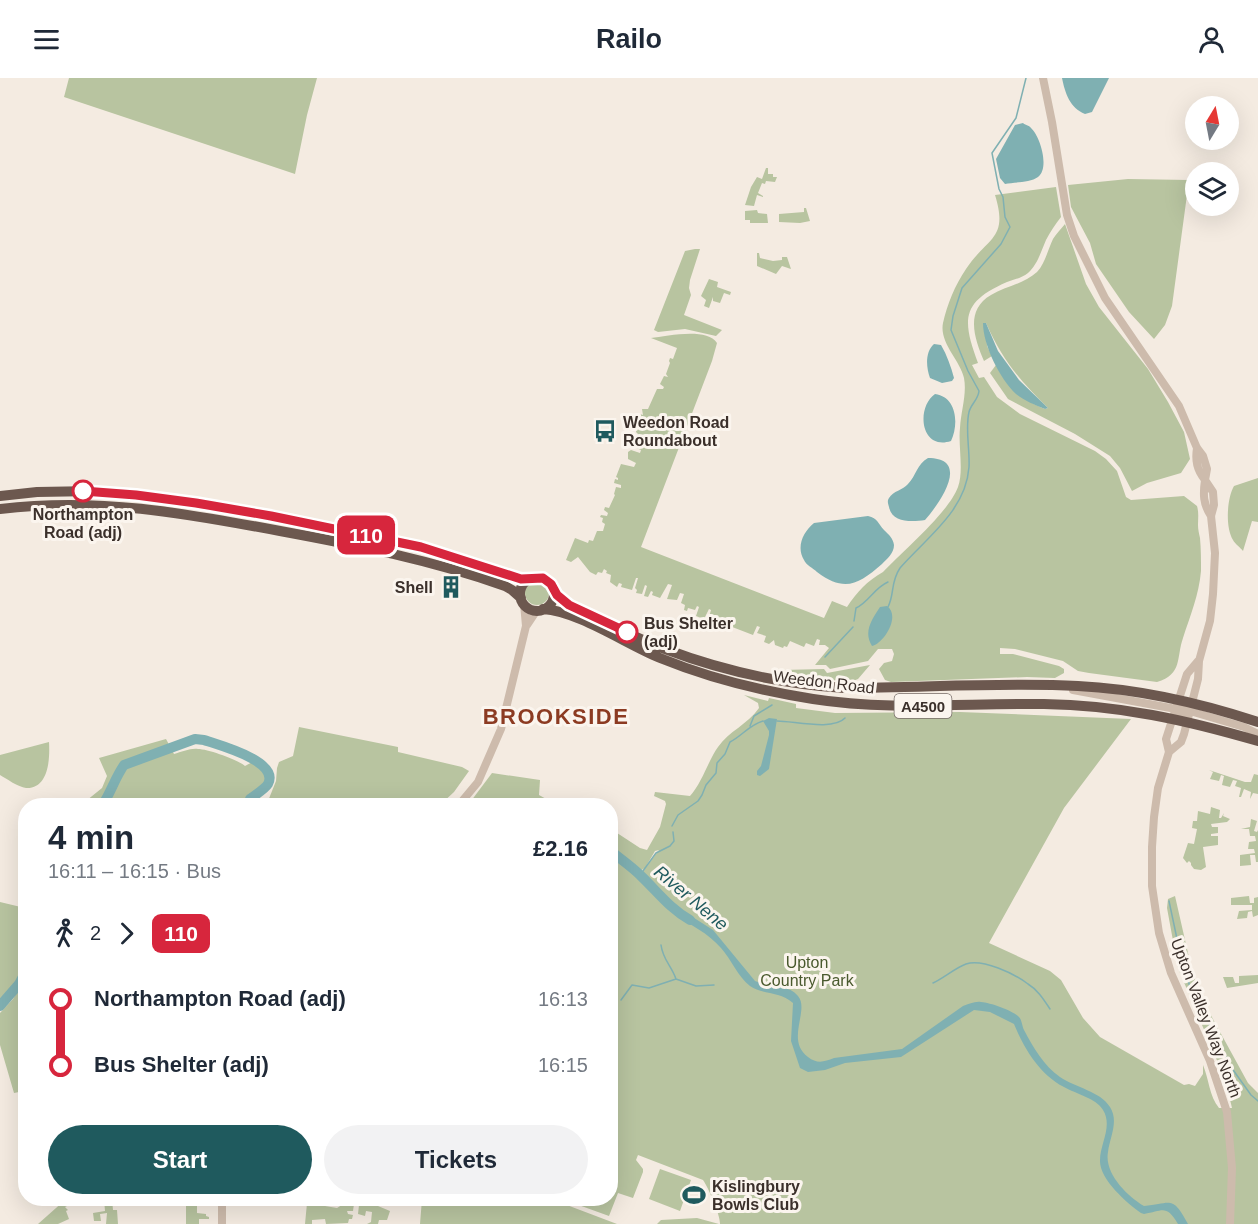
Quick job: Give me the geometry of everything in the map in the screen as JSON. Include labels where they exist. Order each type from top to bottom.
[{"type":"highway","points":[[0,496],[37,492],[95,491],[214,505],[421,547],[521,579],[543,578],[553,588],[553,600],[540,610],[530,609],[505,586],[429,562],[378,549],[236,522],[114,505],[66,503],[0,509]]},
{"type":"highway","points":[[522,601],[521,587],[529,579]]},
{"type":"highway","name":"Weedon Road","points":[[553,588],[557,595],[569,605],[663,648],[717,667],[772,679],[814,686],[844,687],[1032,685],[1112,689],[1176,709],[1258,723]]},
{"type":"highway","name":"Weedon Road","points":[[540,610],[554,610],[569,615],[659,658],[711,676],[814,699],[903,706],[1046,704],[1130,710],[1176,709],[1190,712],[1258,741]]},
{"type":"street","points":[[1043,78],[1067,215],[1074,237],[1105,298],[1179,406],[1197,448],[1195,458],[1199,472],[1205,480],[1203,493],[1205,507],[1211,516],[1215,553],[1210,621],[1199,661]]},
{"type":"street","points":[[465,798],[478,782],[501,729],[526,626],[522,601]]},
{"type":"street","points":[[526,626],[540,610]]},
{"type":"street","name":"Upton Valley Way North","points":[[1199,661],[1188,674],[1166,739],[1169,752],[1158,788],[1152,858],[1159,933],[1171,973],[1210,1060],[1222,1094],[1231,1149],[1230,1221]]},
{"type":"street","name":"Upton Valley Way North","points":[[1169,752],[1181,742],[1198,679],[1199,661]]},
{"type":"street","name":"Weedon Road","points":[[1190,712],[1244,727],[1258,734]]},
{"type":"street","points":[[222,1206],[222,1224]]},
{"type":"green space","points":[[69,78],[317,78],[295,174],[64,97]]},
{"type":"green space","points":[[768,168],[768,174],[777,177],[775,182],[762,183],[758,193],[763,197],[757,195],[754,206],[745,205],[751,187],[757,177],[762,179]]},
{"type":"green space","points":[[1128,179],[1185,180],[1185,210],[1172,306],[1165,325],[1154,339],[1129,312],[1096,264],[1090,243],[1071,207],[1068,185]]},
{"type":"green space","points":[[1056,187],[1061,217],[1034,266],[1023,276],[992,289],[973,305],[968,324],[978,363],[972,365],[979,378],[984,377],[997,397],[1020,414],[1095,451],[1106,459],[1117,471],[1126,497],[1131,500],[1184,496],[1197,506],[1201,550],[1200,580],[1177,664],[1171,675],[1157,682],[1089,673],[1078,671],[1063,661],[1015,649],[1000,648],[1000,654],[1013,654],[1059,666],[1064,669],[1064,673],[1055,678],[891,682],[885,680],[879,669],[884,663],[892,661],[894,654],[892,649],[878,649],[868,661],[830,669],[826,665],[815,665],[829,648],[819,645],[820,640],[817,639],[814,646],[806,643],[804,647],[790,641],[787,647],[783,648],[775,645],[774,640],[769,644],[764,642],[766,636],[757,633],[760,627],[757,626],[753,635],[727,625],[727,622],[720,618],[717,620],[709,617],[711,610],[709,609],[704,619],[696,616],[699,607],[697,606],[695,610],[688,608],[687,611],[684,610],[685,605],[681,603],[684,594],[680,593],[677,600],[667,599],[672,585],[668,584],[660,598],[652,595],[651,591],[648,597],[644,596],[647,586],[645,585],[642,594],[636,593],[638,578],[632,590],[621,587],[622,584],[619,583],[617,587],[610,582],[611,575],[604,569],[602,573],[598,572],[596,575],[590,572],[578,557],[571,562],[566,560],[575,538],[588,543],[589,540],[593,541],[597,531],[603,531],[605,524],[602,522],[603,518],[600,517],[601,515],[607,516],[605,507],[609,508],[616,487],[621,488],[621,485],[614,483],[615,479],[618,480],[616,477],[621,464],[634,467],[636,463],[628,459],[628,452],[631,450],[640,453],[641,450],[631,446],[629,442],[631,439],[635,440],[638,434],[636,426],[642,422],[639,416],[643,415],[642,409],[648,409],[657,389],[663,389],[664,387],[660,384],[664,376],[668,377],[666,374],[669,361],[670,358],[673,359],[677,348],[651,338],[676,334],[705,335],[717,343],[712,361],[641,547],[824,618],[832,601],[847,607],[863,587],[883,572],[925,531],[945,508],[958,487],[961,473],[960,428],[965,384],[962,371],[944,338],[943,323],[952,295],[962,275],[998,230],[999,210],[995,195]]},
{"type":"green space","points":[[806,208],[810,221],[779,222],[779,214],[804,212]]},
{"type":"green space","points":[[757,210],[758,213],[767,214],[768,223],[750,223],[750,220],[745,220],[745,211]]},
{"type":"green space","points":[[1065,224],[1086,284],[1099,307],[1148,369],[1184,432],[1190,459],[1181,473],[1147,483],[1132,491],[1120,468],[1110,456],[1075,434],[1008,399],[990,373],[996,365],[1016,392],[1045,409],[1048,408],[1012,368],[986,323],[987,346],[992,356],[984,361],[977,343],[975,316],[983,301],[1037,272],[1053,239]]},
{"type":"green space","points":[[700,249],[690,280],[691,295],[684,315],[722,330],[716,336],[685,329],[658,332],[654,330],[685,251]]},
{"type":"green space","points":[[757,253],[760,258],[773,261],[787,257],[791,269],[782,266],[776,274],[757,266]]},
{"type":"green space","points":[[709,279],[718,282],[717,287],[731,292],[730,295],[724,293],[720,303],[713,301],[713,297],[709,308],[704,306],[706,300],[701,296]]},
{"type":"green space","points":[[1258,478],[1258,522],[1252,521],[1243,551],[1230,534],[1228,513],[1230,498],[1234,486]]},
{"type":"green space","points":[[537,581],[542,582],[548,588],[548,598],[542,604],[537,605],[532,604],[526,598],[525,593],[526,588],[532,582]]},
{"type":"green space","points":[[870,665],[858,679],[853,681],[781,678],[782,670],[824,669],[827,673]]},
{"type":"green space","name":"Upton Country Park","points":[[744,695],[768,701],[769,698],[796,704],[796,708],[835,713],[960,712],[1131,719],[1064,808],[989,943],[1050,971],[1061,980],[1083,1018],[1100,1037],[1184,1085],[1195,1086],[1203,1074],[1203,1065],[1211,1093],[1219,1108],[1232,1108],[1226,1083],[1230,1082],[1229,1076],[1224,1077],[1178,968],[1167,908],[1168,899],[1175,896],[1193,975],[1208,1010],[1248,1083],[1258,1093],[1258,1224],[720,1224],[714,1202],[703,1180],[638,1155],[636,1160],[643,1172],[633,1198],[618,1193],[618,856],[640,875],[659,850],[655,851],[645,868],[640,871],[618,853],[618,834],[647,850],[660,827],[666,804],[665,801],[654,796],[655,792],[690,796],[718,747],[759,708],[758,703]]},
{"type":"green space","points":[[299,727],[398,747],[398,752],[462,767],[469,771],[448,798],[269,798],[276,781],[279,762],[293,756]]},
{"type":"green space","points":[[166,739],[174,754],[192,749],[203,749],[245,766],[256,760],[269,776],[265,785],[251,798],[90,798],[102,788],[107,776],[99,758]]},
{"type":"green space","points":[[49,742],[48,764],[44,778],[34,787],[26,788],[16,785],[0,775],[0,755]]},
{"type":"green space","points":[[1209,770],[1245,782],[1251,782],[1254,774],[1258,775],[1258,794],[1253,793],[1250,799],[1251,792],[1244,789],[1239,797],[1241,788],[1235,786],[1237,781],[1233,780],[1230,787],[1222,785],[1224,776],[1221,775],[1219,781],[1210,779],[1213,772]]},
{"type":"green space","points":[[492,773],[540,780],[539,795],[544,798],[473,798]]},
{"type":"green space","points":[[1211,807],[1220,810],[1219,818],[1224,813],[1223,816],[1230,819],[1227,822],[1211,824],[1212,827],[1218,827],[1218,833],[1211,834],[1211,836],[1218,836],[1218,845],[1203,847],[1206,867],[1201,870],[1194,869],[1189,861],[1187,863],[1183,858],[1188,843],[1194,844],[1197,829],[1192,828],[1193,821],[1197,821],[1198,811],[1210,814]]},
{"type":"green space","points":[[1251,819],[1257,821],[1254,831],[1258,830],[1258,862],[1256,862],[1255,855],[1250,855],[1251,865],[1240,866],[1240,855],[1255,853],[1254,849],[1248,849],[1249,842],[1256,841],[1255,836],[1250,836],[1249,829],[1241,829],[1250,827]]},
{"type":"green space","points":[[1249,896],[1250,903],[1254,903],[1254,898],[1258,897],[1258,915],[1253,917],[1252,911],[1248,912],[1247,918],[1237,919],[1239,911],[1252,910],[1252,905],[1231,905],[1231,898]]},
{"type":"green space","points":[[0,902],[18,906],[18,985],[0,1006]]},
{"type":"green space","points":[[1258,975],[1258,983],[1227,988],[1223,977],[1233,977],[1235,983],[1239,983],[1239,976]]},
{"type":"green space","points":[[18,991],[18,1092],[14,1093],[0,1045],[0,1013]]},
{"type":"green space","points":[[660,1169],[691,1180],[680,1211],[649,1199]]},
{"type":"green space","points":[[58,1206],[67,1206],[65,1207],[68,1210],[66,1211],[69,1219],[58,1224],[38,1224]]},
{"type":"green space","points":[[105,1206],[113,1206],[113,1210],[117,1210],[118,1224],[106,1224],[107,1213],[100,1214],[101,1221],[94,1221],[93,1213],[105,1211]]},
{"type":"green space","points":[[186,1206],[197,1206],[197,1213],[206,1214],[209,1217],[209,1219],[199,1219],[199,1224],[186,1224]]},
{"type":"green space","points":[[307,1206],[337,1208],[354,1206],[353,1211],[347,1211],[348,1214],[353,1215],[348,1223],[326,1224],[325,1219],[312,1220],[312,1224],[305,1224]]},
{"type":"green space","points":[[359,1206],[378,1206],[390,1211],[387,1220],[379,1220],[378,1224],[367,1224],[371,1222],[372,1212],[366,1211],[365,1216],[358,1214]]},
{"type":"green space","points":[[421,1206],[569,1206],[617,1224],[420,1224]]},
{"type":"green space","name":"Upton Country Park","points":[[581,1206],[613,1206],[609,1216]]},
{"type":"green space","points":[[697,1218],[719,1224],[657,1224],[661,1220]]},
{"type":"water","points":[[1062,78],[1109,78],[1092,112],[1085,114],[1069,99]]},
{"type":"water","points":[[1023,123],[1034,132],[1040,145],[1043,160],[1042,173],[1031,180],[1005,184],[1000,178],[996,159],[1015,125]]},
{"type":"water","points":[[983,323],[986,323],[998,351],[1019,380],[1048,408],[1045,409],[1026,401],[1010,388],[989,351]]},
{"type":"water","points":[[934,344],[941,345],[945,353],[954,378],[952,381],[942,383],[930,378],[927,360]]},
{"type":"water","points":[[935,394],[948,400],[952,406],[955,427],[951,441],[933,440],[927,434],[924,426],[925,408]]},
{"type":"water","points":[[928,458],[941,460],[948,465],[950,473],[944,493],[925,520],[898,519],[891,512],[888,499],[908,484],[921,463]]},
{"type":"water","points":[[868,516],[878,522],[891,537],[894,545],[888,558],[866,577],[844,584],[827,579],[805,562],[801,550],[802,540],[814,523]]},
{"type":"water","points":[[887,606],[891,610],[892,622],[886,635],[872,646],[868,631],[880,607]]},
{"type":"water","points":[[769,718],[777,719],[769,769],[760,776],[757,775],[757,771],[761,766],[769,735],[763,721]]},
{"type":"water","points":[[680,909],[713,930],[755,981],[789,989],[798,996],[801,1009],[798,1042],[801,1050],[814,1061],[902,1049],[963,1006],[974,1002],[996,1005],[1016,1014],[1035,1049],[1049,1067],[1066,1081],[1094,1093],[1110,1107],[1114,1123],[1108,1160],[1118,1183],[1144,1206],[1166,1203],[1174,1205],[1188,1224],[1178,1224],[1164,1210],[1141,1213],[1115,1190],[1101,1167],[1100,1160],[1107,1122],[1103,1110],[1096,1102],[1064,1087],[1047,1075],[1028,1051],[1014,1024],[990,1012],[974,1010],[901,1057],[845,1063],[825,1070],[808,1072],[800,1068],[791,1041],[793,1003],[783,997],[750,986],[725,952],[711,938],[675,915]]},
{"type":"waterway","points":[[888,607],[895,578],[900,568],[943,523],[961,497],[966,483],[969,467],[968,419],[979,391],[951,330],[953,316],[962,288],[1001,244],[1010,227],[1005,217],[1003,197],[999,189],[992,153],[1016,118],[1026,78]]},
{"type":"waterway","points":[[854,621],[856,608],[888,582]]},
{"type":"waterway","points":[[825,657],[853,627]]},
{"type":"waterway","points":[[750,726],[754,716],[772,705]]},
{"type":"waterway","points":[[777,721],[823,725],[839,722],[845,718]]},
{"type":"waterway","points":[[672,826],[678,815],[698,801],[706,785],[716,773],[717,763],[725,754],[730,742],[763,721]]},
{"type":"waterway","name":"River Nene","points":[[107,798],[124,765],[195,739],[234,750],[257,761],[265,768],[269,776],[268,784],[251,798]]},
{"type":"waterway","points":[[640,875],[656,853],[670,846],[674,841],[673,832]]},
{"type":"waterway","name":"River Nene","points":[[618,857],[637,872],[669,905],[690,920]]},
{"type":"waterway","points":[[1169,901],[1190,987],[1231,1067],[1258,1101]]},
{"type":"waterway","points":[[661,945],[663,955],[676,979]]},
{"type":"waterway","points":[[933,983],[966,964],[981,963],[998,968],[1032,986],[1050,1009]]},
{"type":"waterway","points":[[621,1000],[632,985],[649,988],[676,979],[696,986],[714,985]]},
{"type":"waterway","name":"River Nene","points":[[0,1006],[18,985]]},
{"type":"bus line","name":"110","points":[[83,491],[119,493],[214,505],[421,547],[521,579],[543,578],[569,605],[627,632]]},
{"type":"place","name":"Weedon Road Roundabout","points":[[605,431]]},
{"type":"place","name":"Northampton Road (adj)","points":[[83,491]]},
{"type":"place","name":"Shell","points":[[451,587]]},
{"type":"place","name":"Bus Shelter (adj)","points":[[627,632]]},
{"type":"place","name":"Kislingbury Bowls Club","points":[[694,1195]]},
{"type":"district","name":"BROOKSIDE","points":[[556,716]]}]
